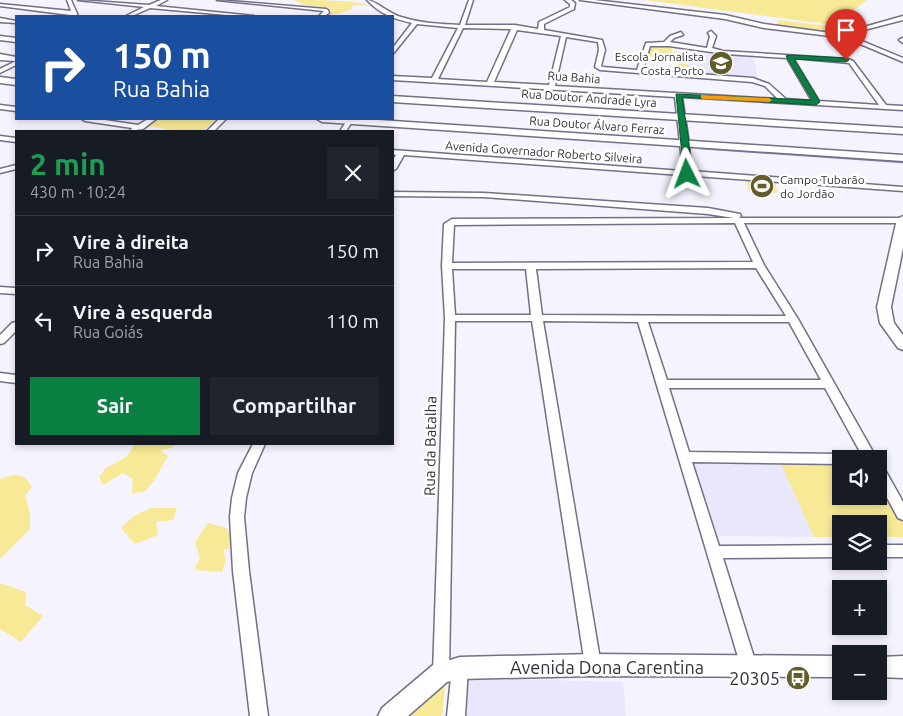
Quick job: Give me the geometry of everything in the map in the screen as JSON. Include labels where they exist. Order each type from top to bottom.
[{"type":"main road","points":[[0,57],[15,59]]},
{"type":"main road","points":[[0,80],[15,82]]},
{"type":"main road","name":"Rua Doutor Andrade Lyra","points":[[394,99],[903,131]]},
{"type":"main road","name":"Rua Doutor Álvaro Ferraz","points":[[351,120],[903,158]]},
{"type":"street","points":[[0,5],[75,15],[69,0]]},
{"type":"street","points":[[80,0],[240,15]]},
{"type":"street","points":[[130,15],[165,0]]},
{"type":"street","points":[[219,0],[324,9],[327,11],[323,15]]},
{"type":"street","points":[[369,0],[383,11],[416,22]]},
{"type":"street","points":[[434,80],[462,25],[470,0]]},
{"type":"street","points":[[541,30],[541,23],[572,8],[573,3],[567,0]]},
{"type":"street","points":[[582,0],[725,17],[764,26],[847,36],[903,60]]},
{"type":"street","points":[[847,36],[866,28],[903,18]]},
{"type":"street","points":[[0,20],[15,22]]},
{"type":"street","points":[[394,21],[515,27],[600,41],[598,67],[600,68],[758,81],[773,88],[784,101]]},
{"type":"street","points":[[394,50],[416,22]]},
{"type":"street","points":[[490,83],[515,27]]},
{"type":"street","points":[[709,50],[713,36],[711,33]]},
{"type":"street","points":[[666,44],[672,37],[682,34]]},
{"type":"street","points":[[552,87],[564,36]]},
{"type":"street","points":[[0,38],[15,40]]},
{"type":"street","points":[[639,72],[647,45],[666,44],[725,52],[837,58],[851,62],[882,106]]},
{"type":"street","points":[[725,52],[730,45]]},
{"type":"street","points":[[751,47],[753,54]]},
{"type":"street","points":[[789,56],[816,102]]},
{"type":"street","points":[[0,71],[15,64]]},
{"type":"street","name":"Rua Bahia","points":[[394,78],[903,108]]},
{"type":"street","points":[[678,95],[685,143],[687,174]]},
{"type":"street","points":[[0,106],[15,109]]},
{"type":"street","points":[[92,120],[140,127]]},
{"type":"street","points":[[134,130],[152,120]]},
{"type":"street","points":[[211,130],[222,120]]},
{"type":"street","points":[[0,138],[15,142]]},
{"type":"street","points":[[0,144],[15,142]]},
{"type":"street","name":"Avenida Governador Roberto Silveira","points":[[397,152],[903,188]]},
{"type":"street","points":[[0,171],[15,167]]},
{"type":"street","points":[[394,194],[484,195],[618,204],[708,211],[755,220]]},
{"type":"street","points":[[866,450],[794,319],[760,265],[738,221],[902,220],[900,244],[884,307],[887,323],[903,345]]},
{"type":"street","name":"Rua da Batalha","points":[[456,716],[451,671],[450,318],[447,226],[452,222],[738,221]]},
{"type":"street","points":[[447,266],[760,265]]},
{"type":"street","points":[[531,266],[537,318],[593,665]]},
{"type":"street","points":[[0,290],[15,291]]},
{"type":"street","points":[[450,318],[794,319]]},
{"type":"street","points":[[642,319],[749,667]]},
{"type":"street","points":[[0,341],[15,326]]},
{"type":"street","points":[[0,377],[15,379]]},
{"type":"street","points":[[661,384],[829,384]]},
{"type":"street","points":[[259,445],[245,474],[239,498],[237,517],[241,571],[259,716]]},
{"type":"street","points":[[683,457],[832,459]]},
{"type":"street","points":[[887,486],[903,514]]},
{"type":"street","points":[[714,552],[832,551]]},
{"type":"street","points":[[887,551],[903,551]]},
{"type":"street","name":"Avenida Dona Carentina","points":[[451,671],[593,665],[832,667]]},
{"type":"street","points":[[887,667],[903,667]]},
{"type":"street","points":[[390,716],[451,671]]},
{"type":"shaded area","points":[[294,0],[342,1],[368,5],[352,6],[351,10],[331,15],[330,8],[304,5]]},
{"type":"shaded area","points":[[645,0],[867,0],[834,25]]},
{"type":"shaded area","points":[[779,20],[826,26],[823,32],[775,26]]},
{"type":"shaded area","points":[[649,44],[672,45],[673,59],[674,51],[688,53],[688,69],[675,68],[674,63],[647,61]]},
{"type":"shaded area","name":"Escola Jornalista Costa Porto","points":[[688,53],[753,57],[758,79],[675,73],[675,68],[688,69]]},
{"type":"shaded area","points":[[156,120],[215,120],[204,130],[175,130],[145,126]]},
{"type":"shaded area","name":"Campo Tubarão do Jordão","points":[[746,180],[775,182],[778,193],[748,190]]},
{"type":"shaded area","points":[[134,445],[174,445],[172,448],[160,450],[168,456],[153,482],[144,492],[132,493],[133,479],[123,473],[103,485],[99,477],[106,468],[126,457]]},
{"type":"shaded area","points":[[832,462],[832,505],[887,505],[887,499],[903,524],[903,537],[887,537],[887,515],[832,515],[832,537],[814,537],[781,464]]},
{"type":"shaded area","points":[[697,464],[781,464],[814,537],[718,536],[694,466]]},
{"type":"shaded area","points":[[13,475],[25,477],[32,487],[25,495],[30,513],[30,529],[0,559],[0,479]]},
{"type":"shaded area","points":[[151,508],[177,508],[173,520],[156,522],[158,535],[135,544],[121,528],[134,516]]},
{"type":"shaded area","points":[[208,523],[226,528],[234,539],[233,548],[223,550],[226,560],[222,572],[194,570],[200,558],[195,542]]},
{"type":"shaded area","points":[[0,583],[26,592],[25,605],[43,616],[21,642],[0,629]]},
{"type":"shaded area","points":[[446,677],[442,716],[395,716]]},
{"type":"shaded area","points":[[459,678],[623,682],[626,716],[458,716]]},
{"type":"waterway","points":[[700,148],[903,162]]},
{"type":"slow traffic","points":[[703,97],[769,100]]},
{"type":"place","name":"Escola Jornalista Costa Porto","points":[[721,63]]},
{"type":"place","name":"Campo Tubarão do Jordão","points":[[762,186]]},
{"type":"place","name":"20305","points":[[798,678]]},
{"type":"route","points":[[687,174],[685,143],[678,95],[816,102],[789,56],[846,60]]}]
